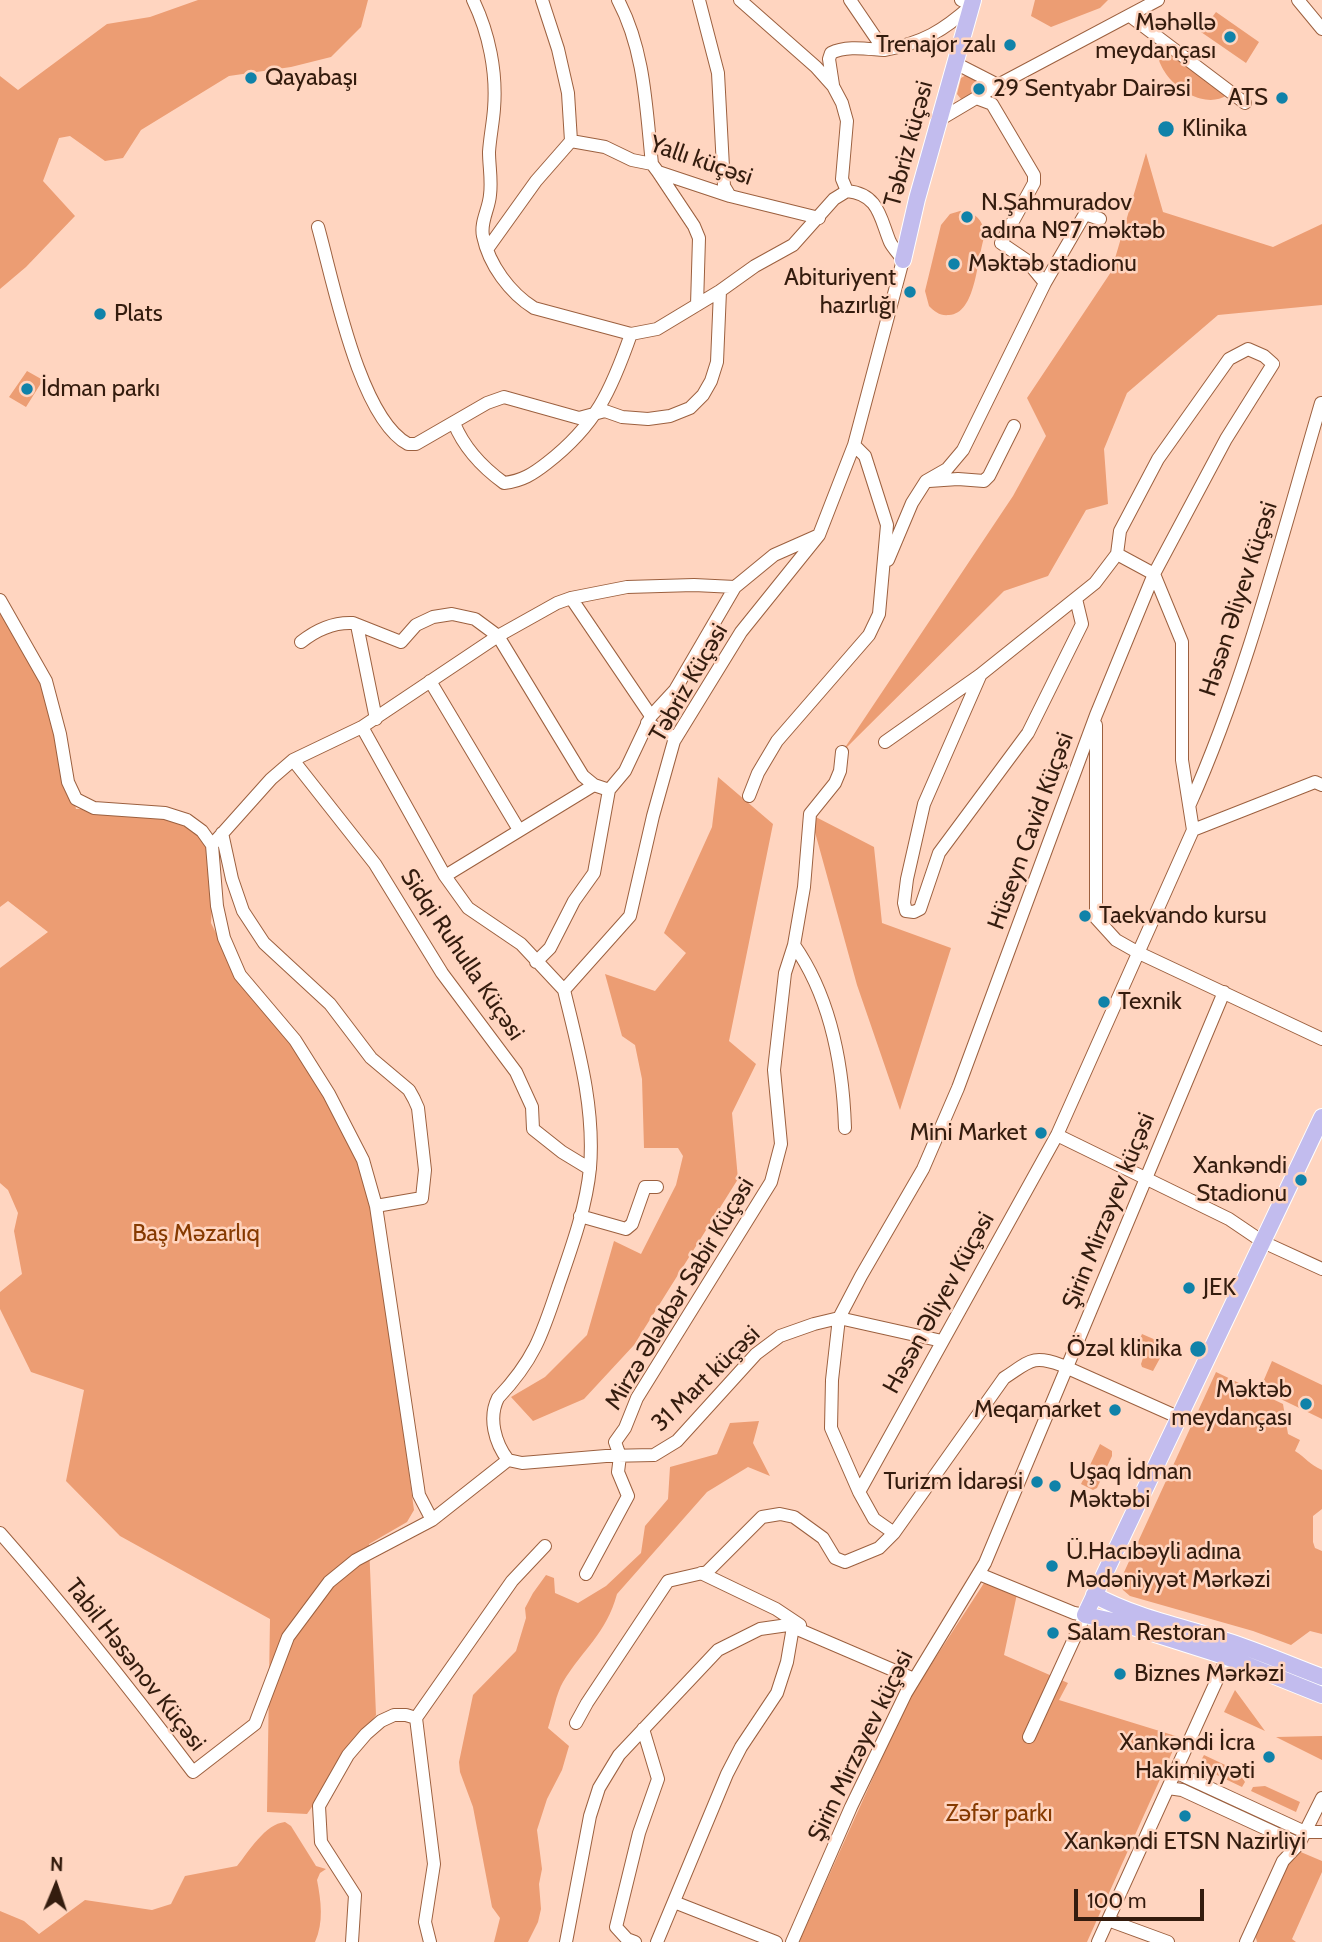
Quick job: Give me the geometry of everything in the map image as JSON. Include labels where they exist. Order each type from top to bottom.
[{"type":"main road","name":"Təbriz küçəsi","points":[[903,260],[969,2]]},
{"type":"main road","points":[[1322,1117],[1085,1615],[1231,1650],[1322,1677]]},
{"type":"main road","points":[[1094,1595],[1112,1606],[1231,1650],[1322,1695]]},
{"type":"street","points":[[473,0],[481,16],[491,52],[494,99],[489,156],[490,196],[482,227],[483,238],[496,269],[522,300],[534,308],[631,334],[657,329],[720,291],[755,266],[793,245],[834,199],[847,191],[870,200],[880,211],[891,244],[903,260]]},
{"type":"street","points":[[488,248],[536,181],[571,141],[568,93],[561,60],[542,0]]},
{"type":"street","points":[[618,0],[629,20],[640,55],[655,168],[694,226],[699,238],[697,305]]},
{"type":"street","points":[[699,0],[718,73],[724,186],[730,196]]},
{"type":"street","points":[[740,0],[816,67],[833,86],[842,103],[846,121],[842,179],[847,191]]},
{"type":"street","points":[[850,0],[884,50]]},
{"type":"street","points":[[939,120],[998,85],[1158,0]]},
{"type":"street","points":[[1298,0],[1322,29]]},
{"type":"street","points":[[833,86],[829,59],[831,53],[856,48],[884,50],[911,45],[934,34],[969,2]]},
{"type":"street","points":[[1130,16],[1245,103]]},
{"type":"street","points":[[955,63],[998,85]]},
{"type":"street","points":[[976,98],[992,104],[1034,175],[1034,183],[1001,243],[1026,260],[1045,283]]},
{"type":"street","name":"Yallı küçəsi","points":[[571,141],[605,147],[632,160],[730,196],[819,218]]},
{"type":"street","points":[[884,567],[912,503],[926,481],[947,469],[962,450],[1045,283],[1085,214],[1100,219]]},
{"type":"street","points":[[318,227],[365,389],[389,427],[408,444],[416,444],[487,402],[504,397],[579,418],[605,411],[622,417],[648,419],[670,416],[690,408],[703,395],[717,362],[720,291]]},
{"type":"street","name":"Təbriz Küçəsi","points":[[564,990],[630,916],[653,816],[676,738],[741,632],[819,535],[854,444],[903,260]]},
{"type":"street","points":[[454,423],[467,449],[504,483],[528,477],[577,438],[597,412],[616,377],[631,334]]},
{"type":"street","name":"Hüseyn Cavid Küçəsi","points":[[839,1318],[923,1169],[958,1088],[1096,715],[1154,574],[1226,439],[1273,364],[1264,356],[1248,349],[1229,359],[1158,459],[1120,531],[1117,554]]},
{"type":"street","name":"Həsən Əliyev Küçəsi","points":[[1190,804],[1259,613],[1321,403]]},
{"type":"street","points":[[926,481],[984,481],[1014,426]]},
{"type":"street","points":[[748,796],[777,741],[869,635],[878,614],[887,525],[865,456],[854,444]]},
{"type":"street","points":[[536,962],[551,948],[574,901],[594,873],[609,790],[625,771],[649,720],[675,690],[735,587],[774,555],[819,535]]},
{"type":"street","points":[[885,742],[980,675],[1076,599],[1095,583],[1117,554],[1154,574]]},
{"type":"street","name":"Həsən Əliyev Küçəsi","points":[[859,1492],[1057,1135],[1193,830],[1182,760],[1182,642],[1154,574]]},
{"type":"street","points":[[212,845],[271,779],[293,760],[376,719],[498,636],[557,603],[628,587],[735,587]]},
{"type":"street","points":[[571,598],[649,720],[676,738]]},
{"type":"street","points":[[980,675],[924,804],[907,879],[904,903],[906,911],[914,912],[920,909],[939,853],[1028,733],[1082,624],[1076,599]]},
{"type":"street","points":[[0,600],[46,681],[60,734],[68,782],[76,799],[94,808],[165,813],[187,820],[202,831],[212,845],[217,906],[224,938],[240,975],[295,1040],[329,1094],[363,1160],[376,1206],[419,1495],[432,1520],[508,1461],[500,1450],[495,1432],[492,1415],[494,1406],[534,1352],[576,1236],[590,1169],[589,1105],[564,990],[522,944],[468,908],[446,876],[362,727]]},
{"type":"street","points":[[301,642],[312,633],[345,622],[401,642],[416,625],[433,617],[452,614],[475,619],[498,636],[583,776],[593,785],[609,790]]},
{"type":"street","points":[[357,625],[376,719]]},
{"type":"street","points":[[430,681],[520,831]]},
{"type":"street","points":[[1096,715],[1096,918],[1116,940],[1139,953],[1322,1039]]},
{"type":"street","name":"Mirzə Ələkbər Sabir Küçəsi","points":[[620,1456],[615,1442],[625,1428],[638,1398],[771,1182],[781,1144],[774,1070],[785,973],[794,944],[804,887],[810,814],[835,783],[840,771],[842,752]]},
{"type":"street","name":"Sidqi Ruhulla Küçəsi","points":[[293,760],[375,864],[442,972],[516,1072],[532,1107],[533,1129],[562,1152],[590,1169]]},
{"type":"street","points":[[1193,830],[1315,782],[1322,785]]},
{"type":"street","name":"Sidqi Ruhulla Küçəsi","points":[[446,876],[593,785]]},
{"type":"street","points":[[222,833],[232,879],[243,911],[264,943],[330,1004],[371,1059],[409,1090],[418,1108],[425,1170],[422,1198],[376,1206]]},
{"type":"street","points":[[794,944],[820,990],[843,1086],[845,1128]]},
{"type":"street","name":"Şirin Mirzəyev küçəsi","points":[[792,1942],[851,1807],[914,1679],[982,1568],[1224,992]]},
{"type":"street","points":[[1057,1135],[1230,1219],[1263,1242],[1322,1269]]},
{"type":"street","points":[[580,1216],[626,1229],[632,1224],[645,1187],[657,1187]]},
{"type":"street","points":[[839,1318],[832,1380],[831,1428],[859,1492],[874,1518],[894,1533]]},
{"type":"street","name":"31 Mart küçəsi","points":[[508,1461],[522,1463],[654,1455],[662,1452],[677,1441],[755,1354],[780,1336],[814,1324],[839,1318],[942,1341]]},
{"type":"street","points":[[576,1723],[668,1581],[706,1572],[762,1517],[780,1514],[794,1517],[823,1538],[835,1558],[845,1562],[879,1548],[894,1533],[1004,1378],[1030,1361],[1043,1358],[1180,1418]]},
{"type":"street","points":[[586,1574],[628,1496],[618,1472],[620,1456]]},
{"type":"street","name":"Tabil Həsənov Küçəsi","points":[[0,1533],[65,1606],[193,1772],[255,1724],[288,1637],[329,1582],[356,1560],[432,1520]]},
{"type":"street","points":[[430,1942],[425,1922],[434,1864],[416,1718],[512,1581],[545,1546]]},
{"type":"street","points":[[982,1568],[1074,1613],[1085,1615],[1029,1737]]},
{"type":"street","points":[[701,1573],[795,1620],[809,1634]]},
{"type":"street","points":[[566,1942],[590,1816],[599,1788],[619,1755],[718,1650],[760,1629],[788,1625],[914,1679]]},
{"type":"street","points":[[657,1942],[727,1774],[741,1747],[777,1693],[787,1662],[793,1626]]},
{"type":"street","points":[[1098,1942],[1231,1650]]},
{"type":"street","points":[[352,1942],[355,1895],[321,1842],[319,1806],[348,1755],[366,1734],[381,1721],[394,1715],[416,1718]]},
{"type":"street","points":[[635,1942],[626,1939],[616,1927],[639,1833],[658,1779],[643,1729]]},
{"type":"street","points":[[1175,1772],[1302,1838]]},
{"type":"street","points":[[1168,1788],[1182,1790],[1302,1838],[1322,1832]]},
{"type":"street","points":[[1246,1942],[1283,1861],[1302,1838],[1322,1798]]},
{"type":"street","points":[[674,1902],[776,1942]]},
{"type":"street","points":[[1108,1920],[1168,1942]]},
{"type":"green space","points":[[198,0],[368,0],[361,27],[331,57],[291,67],[229,76],[141,130],[123,158],[105,161],[70,136],[59,138],[43,181],[75,216],[26,267],[0,289],[0,76],[18,90],[107,24],[150,17]]},
{"type":"green space","points":[[1035,0],[1108,0],[1100,8],[1051,27],[1031,16]]},
{"type":"green space","name":"Məhəllə meydançası","points":[[1216,12],[1259,42],[1246,63],[1201,32]]},
{"type":"green space","points":[[1158,42],[1227,95],[1204,99],[1179,88],[1162,66]]},
{"type":"green space","points":[[966,75],[982,81],[982,89],[966,100],[957,94],[961,78]]},
{"type":"green space","points":[[1146,153],[1163,212],[1273,247],[1322,224],[1322,305],[1218,315],[1127,393],[1104,449],[1108,504],[1086,510],[1048,576],[1004,591],[842,752],[1013,496],[1046,436],[1027,398],[1111,272]]},
{"type":"green space","name":"Məktəb stadionu","points":[[960,211],[971,213],[979,219],[984,238],[974,284],[965,306],[958,312],[943,315],[929,306],[925,291],[941,225],[950,214]]},
{"type":"green space","name":"İdman parkı","points":[[27,371],[43,380],[26,407],[9,397]]},
{"type":"green space","name":"Baş Məzarlıq","points":[[0,593],[9,606],[53,698],[76,809],[133,809],[175,814],[206,841],[213,889],[211,923],[235,971],[293,1042],[358,1152],[372,1200],[414,1510],[407,1522],[369,1544],[376,1715],[307,1814],[267,1812],[270,1619],[120,1536],[66,1481],[84,1390],[31,1372],[0,1309],[0,1292],[22,1274],[14,1231],[18,1213],[8,1190],[0,1183],[0,968],[48,932],[8,901],[0,907]]},
{"type":"green space","points":[[718,777],[773,824],[729,1041],[756,1064],[732,1113],[738,1179],[634,1345],[584,1399],[533,1421],[511,1397],[545,1377],[587,1335],[614,1241],[641,1254],[676,1185],[683,1156],[678,1148],[644,1148],[642,1079],[635,1045],[622,1036],[605,974],[655,991],[686,953],[664,933],[712,827]]},
{"type":"green space","points":[[810,814],[874,847],[882,923],[951,948],[900,1110],[857,985]]},
{"type":"green space","points":[[1142,1334],[1165,1344],[1153,1371],[1141,1364],[1144,1355],[1138,1343]]},
{"type":"green space","name":"Məktəb meydançası","points":[[1272,1361],[1322,1385],[1322,1419],[1260,1389]]},
{"type":"green space","points":[[1216,1372],[1283,1404],[1288,1434],[1300,1440],[1295,1451],[1322,1470],[1322,1509],[1313,1516],[1313,1542],[1315,1548],[1322,1551],[1322,1634],[1310,1631],[1291,1645],[1253,1631],[1130,1596],[1123,1590],[1120,1581]]},
{"type":"green space","points":[[759,1421],[753,1443],[770,1476],[748,1467],[707,1492],[617,1594],[607,1620],[561,1687],[548,1728],[569,1746],[537,1830],[542,1869],[538,1922],[528,1942],[494,1942],[500,1918],[492,1907],[473,1807],[459,1762],[473,1695],[516,1651],[526,1618],[525,1608],[546,1575],[554,1578],[555,1593],[578,1603],[606,1586],[641,1553],[645,1526],[668,1499],[670,1467],[717,1454],[730,1423]]},
{"type":"green space","points":[[1100,1444],[1112,1451],[1112,1456],[1097,1488],[1093,1490],[1081,1484]]},
{"type":"green space","name":"Zəfər parkı","points":[[986,1580],[1017,1594],[1004,1655],[1068,1683],[1059,1700],[1179,1737],[1087,1942],[799,1942],[908,1700]]},
{"type":"green space","points":[[1235,1690],[1265,1731],[1224,1712]]},
{"type":"green space","points":[[1322,1736],[1322,1760],[1276,1737]]},
{"type":"green space","points":[[1204,1755],[1238,1771],[1245,1782],[1242,1787],[1198,1766]]},
{"type":"green space","points":[[1265,1786],[1300,1802],[1296,1812],[1251,1791],[1253,1787]]},
{"type":"green space","points":[[285,1822],[291,1826],[316,1866],[326,1869],[320,1873],[317,1880],[321,1919],[315,1942],[0,1942],[0,1911],[24,1921],[39,1934],[85,1900],[152,1910],[171,1904],[185,1876],[237,1866],[264,1833]]},
{"type":"green space","points":[[1296,1850],[1322,1861],[1322,1872],[1292,1939],[1296,1942],[1257,1942],[1255,1935],[1287,1863]]},
{"type":"place","name":"Məhəllə meydançası","points":[[1230,37]]},
{"type":"place","name":"Trenajor zalı","points":[[1010,45]]},
{"type":"place","name":"Qayabaşı","points":[[251,78]]},
{"type":"place","name":"29 Sentyabr Dairəsi","points":[[979,89]]},
{"type":"place","name":"ATS","points":[[1282,98]]},
{"type":"place","name":"Klinika","points":[[1166,129]]},
{"type":"place","name":"N.Şahmuradov adına №7 məktəb","points":[[967,217]]},
{"type":"place","name":"Məktəb stadionu","points":[[954,264]]},
{"type":"place","name":"Abituriyent hazırlığı","points":[[910,292]]},
{"type":"place","name":"Plats","points":[[100,314]]},
{"type":"place","name":"İdman parkı","points":[[27,389]]},
{"type":"place","name":"Taekvando kursu","points":[[1085,916]]},
{"type":"place","name":"Texnik","points":[[1104,1002]]},
{"type":"place","name":"Mini Market","points":[[1041,1133]]},
{"type":"place","name":"Xankəndi Stadionu","points":[[1301,1180]]},
{"type":"place","name":"JEK","points":[[1189,1288]]},
{"type":"place","name":"Özəl klinika","points":[[1198,1349]]},
{"type":"place","name":"Məktəb meydançası","points":[[1306,1404]]},
{"type":"place","name":"Meqamarket","points":[[1115,1410]]},
{"type":"place","name":"Turizm İdarəsi","points":[[1037,1482]]},
{"type":"place","name":"Uşaq İdman Məktəbi","points":[[1055,1486]]},
{"type":"place","name":"Ü.Hacıbəyli adına Mədəniyyət Mərkəzi","points":[[1052,1566]]},
{"type":"place","name":"Salam Restoran","points":[[1053,1633]]},
{"type":"place","name":"Biznes Mərkəzi","points":[[1120,1674]]},
{"type":"place","name":"Xankəndi İcra Hakimiyyəti","points":[[1269,1757]]},
{"type":"place","name":"Xankəndi ETSN Nazirliyi","points":[[1185,1816]]}]
